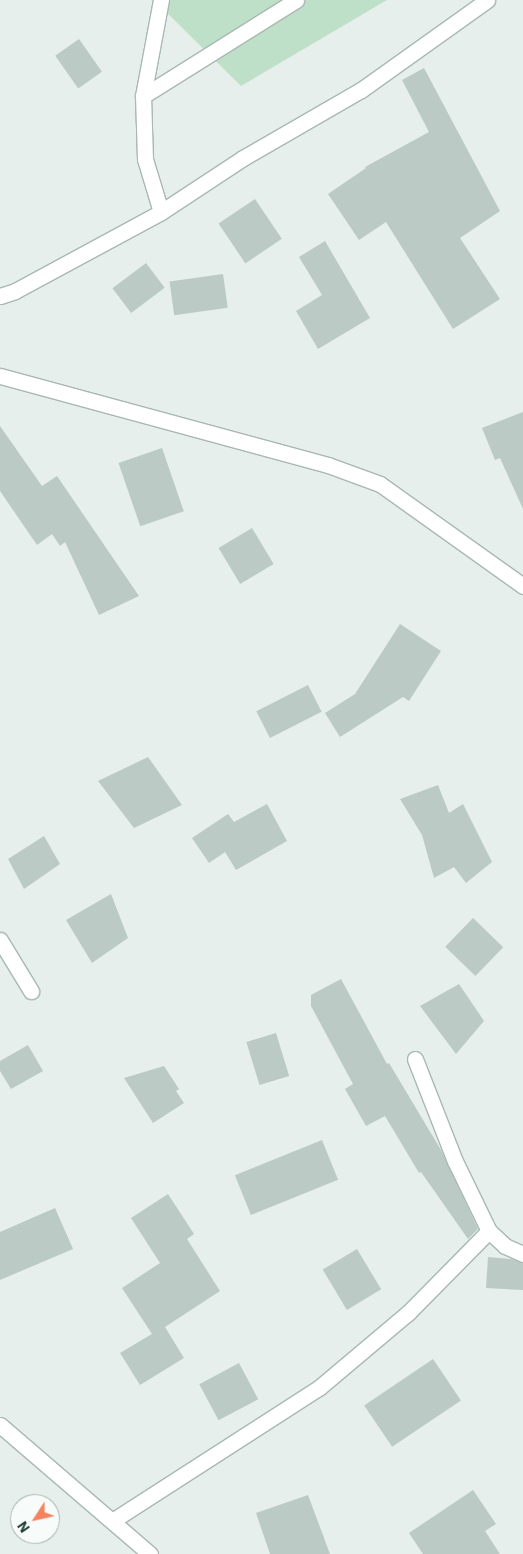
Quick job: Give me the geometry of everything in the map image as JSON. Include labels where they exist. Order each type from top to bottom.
[{"type":"street","points":[[161,0],[144,96],[145,159],[161,212]]},
{"type":"street","points":[[144,96],[296,0]]},
{"type":"street","points":[[0,296],[15,290],[161,212],[243,158],[361,90],[488,0]]},
{"type":"street","points":[[0,376],[328,465],[380,484],[523,586]]},
{"type":"street","points":[[0,940],[31,991]]},
{"type":"street","points":[[415,1059],[454,1161],[488,1231],[505,1246],[523,1254]]},
{"type":"street","points":[[112,1521],[320,1387],[408,1313],[488,1231]]},
{"type":"street","points":[[1,1427],[150,1554]]},
{"type":"green space","points":[[154,0],[387,0],[241,86]]},
{"type":"building","points":[[79,39],[102,72],[78,88],[55,56]]},
{"type":"building","points":[[424,68],[500,211],[460,238],[500,299],[453,329],[386,222],[359,240],[328,194],[365,167],[429,132],[402,80]]},
{"type":"building","points":[[255,199],[282,239],[245,263],[219,224]]},
{"type":"building","points":[[325,241],[370,318],[318,349],[296,311],[322,295],[299,257]]},
{"type":"building","points":[[146,263],[165,288],[131,313],[112,288]]},
{"type":"building","points":[[223,274],[228,308],[174,315],[170,282]]},
{"type":"building","points":[[523,412],[523,509],[500,458],[495,460],[482,428]]},
{"type":"building","points":[[0,426],[42,486],[57,476],[139,596],[99,615],[65,542],[60,546],[52,534],[37,545],[0,491]]},
{"type":"building","points":[[162,448],[184,511],[140,526],[119,463]]},
{"type":"building","points":[[252,528],[274,564],[240,584],[219,548]]},
{"type":"building","points":[[400,624],[441,651],[409,701],[403,697],[340,737],[325,713],[355,694]]},
{"type":"building","points":[[308,685],[322,712],[270,738],[256,711]]},
{"type":"building","points":[[148,757],[182,805],[134,828],[98,781]]},
{"type":"building","points":[[438,785],[449,813],[463,804],[492,862],[466,883],[454,867],[434,878],[422,835],[400,799]]},
{"type":"building","points":[[267,804],[287,841],[236,870],[225,852],[209,863],[192,838],[228,814],[234,822]]},
{"type":"building","points":[[44,836],[60,864],[24,889],[8,859]]},
{"type":"building","points":[[111,894],[128,938],[92,963],[66,920]]},
{"type":"building","points":[[473,918],[503,947],[475,976],[445,947]]},
{"type":"building","points":[[341,979],[387,1064],[389,1063],[441,1150],[478,1229],[468,1239],[421,1172],[419,1173],[385,1116],[366,1126],[345,1089],[353,1084],[311,1006],[311,995]]},
{"type":"building","points":[[459,984],[484,1021],[456,1054],[420,1006]]},
{"type":"building","points":[[276,1033],[289,1076],[260,1085],[246,1042]]},
{"type":"building","points":[[28,1045],[43,1071],[11,1089],[0,1071],[0,1061]]},
{"type":"building","points":[[164,1066],[179,1089],[176,1091],[184,1103],[153,1123],[124,1078]]},
{"type":"building","points":[[322,1140],[338,1180],[251,1215],[235,1175]]},
{"type":"building","points":[[168,1194],[194,1234],[187,1239],[220,1291],[165,1327],[184,1358],[140,1385],[120,1353],[152,1334],[122,1288],[160,1263],[131,1218]]},
{"type":"building","points":[[55,1208],[73,1249],[0,1280],[0,1232]]},
{"type":"building","points":[[357,1249],[381,1289],[347,1310],[323,1270]]},
{"type":"building","points":[[488,1257],[511,1259],[523,1263],[523,1290],[486,1288]]},
{"type":"building","points":[[433,1359],[461,1400],[392,1447],[364,1405]]},
{"type":"building","points":[[239,1363],[258,1399],[219,1420],[199,1384]]},
{"type":"building","points":[[473,1490],[496,1524],[485,1531],[500,1554],[423,1554],[409,1533]]},
{"type":"building","points":[[308,1495],[330,1554],[270,1554],[256,1513]]}]
